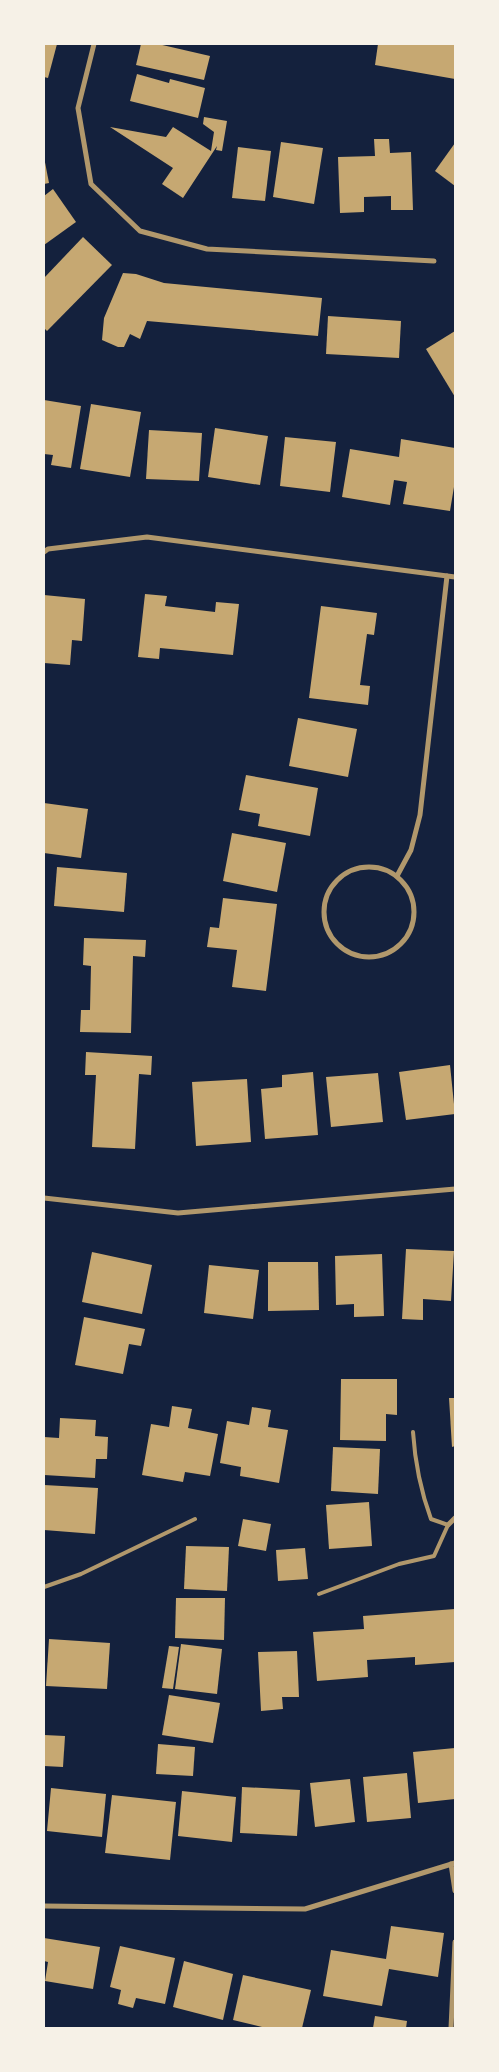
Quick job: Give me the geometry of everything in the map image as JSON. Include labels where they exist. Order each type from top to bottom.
[{"type":"street","points":[[94,44],[78,108],[91,184],[140,231],[207,249],[434,260]]},
{"type":"street","points":[[44,552],[48,549],[147,537],[455,577]]},
{"type":"street","points":[[397,876],[411,850],[420,815],[447,576]]},
{"type":"street","points":[[374,867],[397,876],[410,892],[414,905],[412,926],[402,944],[391,952],[378,956],[364,957],[349,953],[336,943],[328,930],[324,915],[326,899],[333,886],[344,874],[358,868],[374,867]]},
{"type":"street","points":[[44,1198],[178,1213],[455,1189]]},
{"type":"street","points":[[448,1525],[455,1518]]},
{"type":"street","points":[[44,1906],[305,1909],[453,1864],[455,1891]]},
{"type":"street","points":[[452,2028],[455,1942]]},
{"type":"lane","points":[[319,1594],[399,1564],[434,1556],[448,1525],[431,1519],[423,1499],[415,1466],[413,1432]]},
{"type":"lane","points":[[44,1587],[81,1574],[195,1519]]},
{"type":"building","points":[[44,44],[57,44],[48,78],[44,77]]},
{"type":"building","points":[[141,44],[158,44],[210,56],[204,80],[136,65]]},
{"type":"building","points":[[378,44],[455,44],[455,79],[375,65]]},
{"type":"building","points":[[137,74],[169,83],[170,79],[205,88],[198,118],[130,101]]},
{"type":"building","points":[[204,117],[227,121],[222,151],[216,150],[217,146],[183,198],[162,184],[173,168],[110,127],[166,137],[173,127],[211,151],[214,132],[203,124]]},
{"type":"building","points":[[374,139],[389,139],[390,153],[411,152],[413,210],[391,210],[391,196],[364,197],[364,212],[340,213],[338,157],[375,156]]},
{"type":"building","points":[[281,142],[323,148],[314,204],[273,197]]},
{"type":"building","points":[[455,143],[455,186],[435,171]]},
{"type":"building","points":[[238,147],[271,151],[265,201],[232,198]]},
{"type":"building","points":[[44,157],[49,183],[44,184]]},
{"type":"building","points":[[53,189],[76,222],[44,245],[44,196]]},
{"type":"building","points":[[83,237],[112,265],[47,331],[44,328],[44,278]]},
{"type":"building","points":[[123,273],[136,274],[164,283],[322,298],[318,336],[147,321],[140,339],[130,334],[124,347],[118,347],[102,340],[104,318]]},
{"type":"building","points":[[328,316],[401,321],[399,358],[326,354]]},
{"type":"building","points":[[455,331],[455,397],[426,349]]},
{"type":"building","points":[[44,400],[81,406],[71,468],[51,465],[53,455],[44,454]]},
{"type":"building","points":[[91,404],[141,412],[130,477],[80,469]]},
{"type":"building","points":[[215,428],[268,436],[260,485],[208,477]]},
{"type":"building","points":[[149,430],[202,433],[199,481],[146,479]]},
{"type":"building","points":[[285,437],[336,442],[330,492],[280,486]]},
{"type":"building","points":[[401,439],[455,448],[455,481],[450,511],[403,504],[407,482],[394,480],[390,505],[342,497],[350,449],[399,457]]},
{"type":"building","points":[[145,594],[167,596],[165,606],[215,612],[216,602],[239,604],[233,655],[160,648],[159,659],[138,657]]},
{"type":"building","points":[[44,595],[85,599],[82,641],[72,640],[70,665],[44,663]]},
{"type":"building","points":[[321,606],[377,613],[374,635],[367,634],[360,685],[370,686],[368,705],[309,698]]},
{"type":"building","points":[[298,718],[357,729],[348,777],[289,766]]},
{"type":"building","points":[[246,775],[318,788],[310,836],[258,826],[260,814],[239,810]]},
{"type":"building","points":[[44,803],[88,809],[81,858],[44,853]]},
{"type":"building","points":[[232,833],[286,843],[277,892],[223,881]]},
{"type":"building","points":[[57,867],[127,873],[124,912],[54,906]]},
{"type":"building","points":[[223,898],[277,904],[266,991],[232,987],[237,950],[207,947],[210,927],[219,928]]},
{"type":"building","points":[[84,938],[146,940],[145,957],[133,956],[131,1033],[80,1032],[81,1010],[90,1010],[91,966],[83,965]]},
{"type":"building","points":[[86,1052],[152,1056],[151,1075],[139,1074],[135,1149],[92,1147],[96,1075],[85,1075]]},
{"type":"building","points":[[450,1065],[455,1114],[406,1120],[399,1072]]},
{"type":"building","points":[[313,1072],[318,1135],[265,1139],[261,1089],[282,1087],[282,1075]]},
{"type":"building","points":[[378,1073],[383,1122],[331,1127],[326,1077]]},
{"type":"building","points":[[247,1079],[251,1142],[196,1146],[192,1082]]},
{"type":"building","points":[[406,1249],[454,1251],[451,1301],[423,1299],[423,1320],[402,1319]]},
{"type":"building","points":[[92,1252],[152,1265],[142,1314],[82,1302]]},
{"type":"building","points":[[382,1254],[384,1316],[354,1317],[354,1304],[336,1305],[335,1256]]},
{"type":"building","points":[[268,1262],[318,1262],[319,1310],[268,1311]]},
{"type":"building","points":[[209,1265],[259,1270],[253,1319],[204,1313]]},
{"type":"building","points":[[84,1317],[145,1329],[141,1346],[129,1344],[123,1374],[75,1365]]},
{"type":"building","points":[[341,1379],[397,1379],[397,1415],[386,1414],[386,1441],[340,1440]]},
{"type":"building","points":[[449,1398],[455,1398],[455,1446],[452,1447]]},
{"type":"building","points":[[172,1406],[192,1409],[188,1428],[218,1434],[210,1476],[185,1472],[183,1482],[142,1475],[151,1424],[169,1427]]},
{"type":"building","points":[[252,1407],[271,1410],[268,1427],[288,1430],[279,1483],[240,1476],[241,1467],[220,1463],[227,1421],[249,1425]]},
{"type":"building","points":[[60,1418],[96,1420],[95,1436],[108,1437],[107,1459],[96,1459],[95,1478],[44,1475],[44,1437],[59,1438]]},
{"type":"building","points":[[333,1447],[380,1449],[378,1494],[331,1491]]},
{"type":"building","points":[[44,1485],[98,1488],[95,1534],[44,1530]]},
{"type":"building","points":[[369,1502],[372,1546],[329,1549],[326,1505]]},
{"type":"building","points":[[243,1519],[271,1524],[266,1551],[238,1546]]},
{"type":"building","points":[[186,1546],[229,1547],[227,1591],[184,1589]]},
{"type":"building","points":[[305,1548],[308,1579],[278,1581],[276,1550]]},
{"type":"building","points":[[176,1598],[225,1598],[224,1640],[175,1638]]},
{"type":"building","points":[[455,1609],[455,1662],[415,1665],[415,1657],[367,1660],[368,1677],[317,1681],[313,1632],[364,1629],[363,1616]]},
{"type":"building","points":[[49,1639],[110,1643],[107,1689],[46,1686]]},
{"type":"building","points":[[181,1644],[222,1649],[217,1694],[175,1689]]},
{"type":"building","points":[[169,1646],[179,1647],[173,1689],[162,1688]]},
{"type":"building","points":[[297,1651],[299,1697],[282,1697],[283,1709],[261,1711],[258,1652]]},
{"type":"building","points":[[169,1695],[220,1703],[213,1743],[162,1735]]},
{"type":"building","points":[[44,1735],[65,1736],[63,1767],[44,1766]]},
{"type":"building","points":[[158,1744],[195,1747],[193,1776],[156,1774]]},
{"type":"building","points":[[455,1748],[455,1799],[418,1803],[413,1752]]},
{"type":"building","points":[[407,1773],[411,1818],[367,1822],[363,1777]]},
{"type":"building","points":[[350,1779],[355,1822],[315,1827],[310,1783]]},
{"type":"building","points":[[242,1787],[300,1790],[297,1836],[240,1833]]},
{"type":"building","points":[[51,1788],[106,1794],[102,1837],[47,1831]]},
{"type":"building","points":[[182,1791],[236,1797],[232,1842],[178,1836]]},
{"type":"building","points":[[112,1795],[176,1802],[170,1860],[105,1853]]},
{"type":"building","points":[[391,1926],[444,1933],[438,1977],[389,1969],[382,2006],[323,1996],[331,1950],[386,1959]]},
{"type":"building","points":[[44,1938],[100,1947],[93,1989],[45,1981],[48,1962],[44,1961]]},
{"type":"building","points":[[120,1946],[175,1958],[165,2004],[136,1998],[133,2008],[118,2004],[121,1990],[110,1987]]},
{"type":"building","points":[[184,1961],[233,1974],[223,2020],[173,2007]]},
{"type":"building","points":[[243,1975],[311,1990],[302,2028],[266,2028],[233,2020]]},
{"type":"building","points":[[375,2016],[407,2021],[406,2028],[373,2028]]}]
